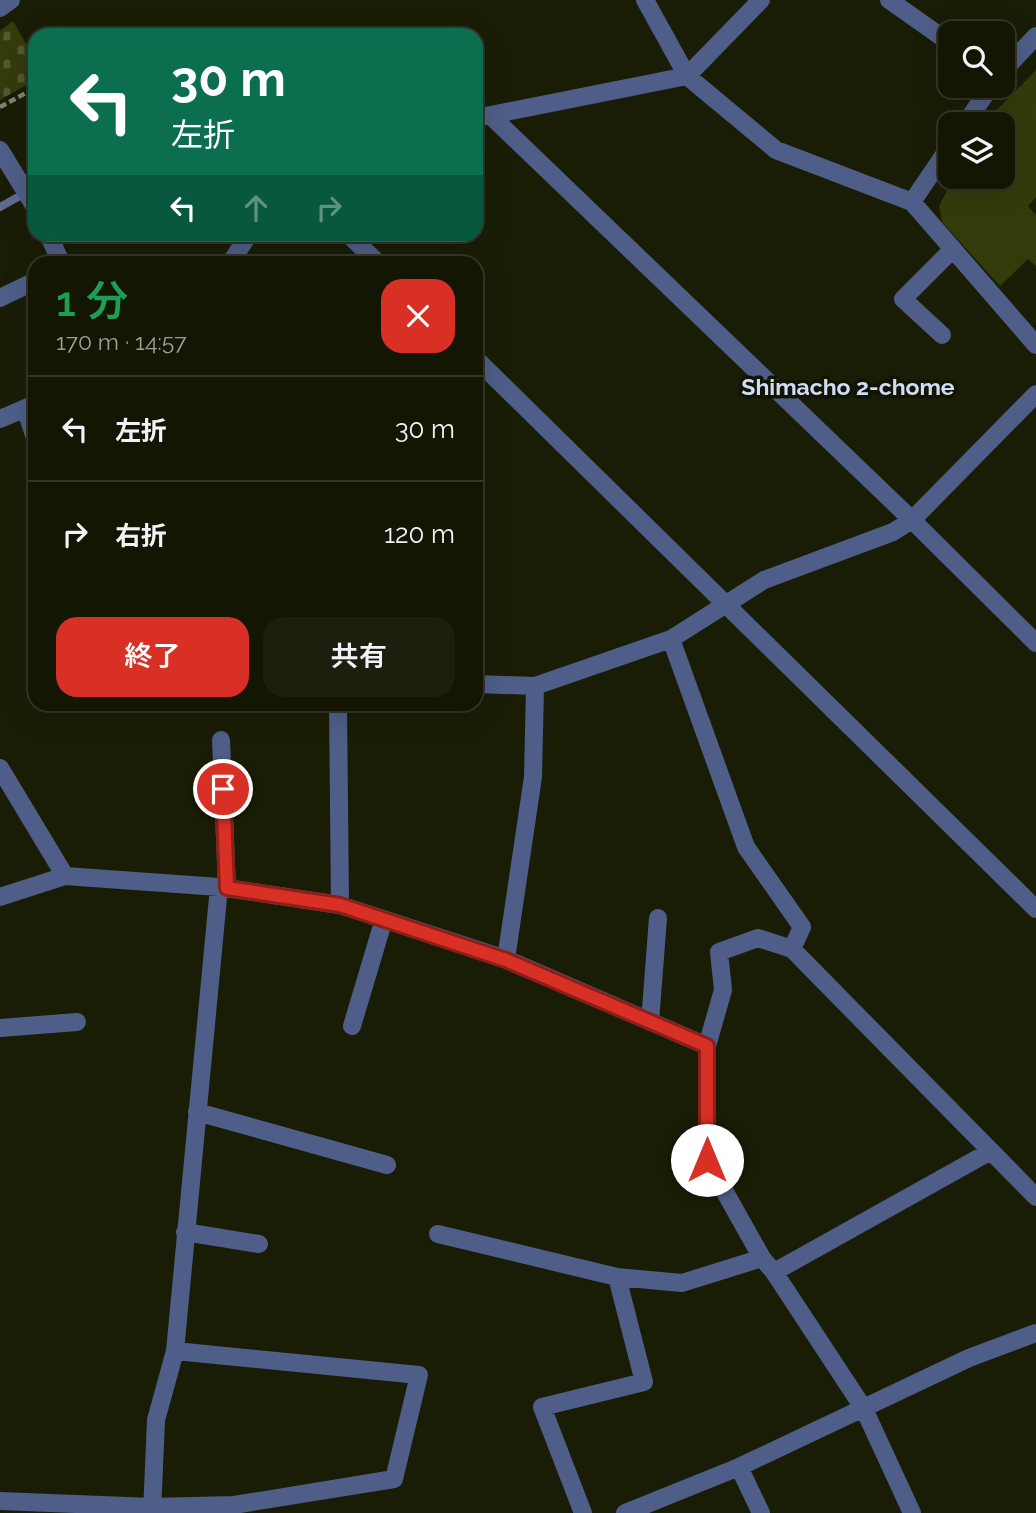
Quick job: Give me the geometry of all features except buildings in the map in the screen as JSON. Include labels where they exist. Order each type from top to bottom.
[{"type":"street","points":[[0,8],[11,0]]},
{"type":"street","points":[[645,0],[687,76],[776,150],[912,202],[1036,345]]},
{"type":"street","points":[[484,117],[687,76],[761,0]]},
{"type":"street","points":[[889,0],[938,35]]},
{"type":"street","points":[[1015,58],[1036,36]]},
{"type":"street","points":[[484,117],[912,520],[1036,643]]},
{"type":"street","points":[[0,150],[28,192]]},
{"type":"street","points":[[912,202],[938,164]]},
{"type":"street","points":[[356,242],[371,256]]},
{"type":"street","points":[[942,335],[903,299],[953,249]]},
{"type":"street","points":[[0,298],[28,284]]},
{"type":"street","points":[[483,366],[1036,909]]},
{"type":"street","points":[[483,684],[535,686],[671,639],[764,580],[893,532],[912,520],[1036,394]]},
{"type":"street","points":[[0,419],[28,407]]},
{"type":"street","points":[[671,639],[746,847],[802,927],[792,949]]},
{"type":"street","points":[[506,960],[533,777],[535,686]]},
{"type":"street","points":[[338,711],[340,905]]},
{"type":"street","points":[[152,1510],[156,1420],[175,1351],[197,1112],[223,887],[221,740]]},
{"type":"street","points":[[0,768],[65,876]]},
{"type":"street","points":[[0,897],[65,876],[223,887],[340,905],[506,960],[707,1046]]},
{"type":"street","points":[[650,1022],[658,918]]},
{"type":"street","points":[[352,1026],[384,919]]},
{"type":"street","points":[[912,1513],[864,1409],[775,1272],[762,1258],[707,1160],[707,1046],[723,990],[719,952],[758,938],[792,949],[1036,1196]]},
{"type":"street","points":[[0,1028],[77,1021]]},
{"type":"street","points":[[197,1112],[387,1165]]},
{"type":"street","points":[[775,1272],[991,1151]]},
{"type":"street","points":[[185,1232],[259,1244]]},
{"type":"street","points":[[438,1234],[617,1277],[682,1283],[762,1258]]},
{"type":"street","points":[[583,1513],[542,1407],[644,1382],[617,1277]]},
{"type":"street","points":[[625,1513],[739,1466],[969,1358],[1036,1333]]},
{"type":"street","points":[[0,1502],[152,1510],[234,1505],[394,1479],[419,1375],[175,1351]]},
{"type":"street","points":[[739,1466],[761,1513]]},
{"type":"path","points":[[0,107],[28,92]]},
{"type":"green space","points":[[13,21],[28,47],[28,84],[0,100],[0,31]]},
{"type":"green space","points":[[1036,70],[1036,197],[1028,206],[1036,215],[1036,266],[1028,259],[1000,286],[942,222],[939,206],[948,189],[1015,189],[1015,112],[995,112],[1009,98],[1015,98],[1015,91]]},
{"type":"waterway","points":[[0,207],[18,197]]},
{"type":"district","name":"Shimacho 2-chome","points":[[848,387]]},
{"type":"route","points":[[223,789],[227,888],[340,905],[506,960],[707,1046],[707,1160]]}]
